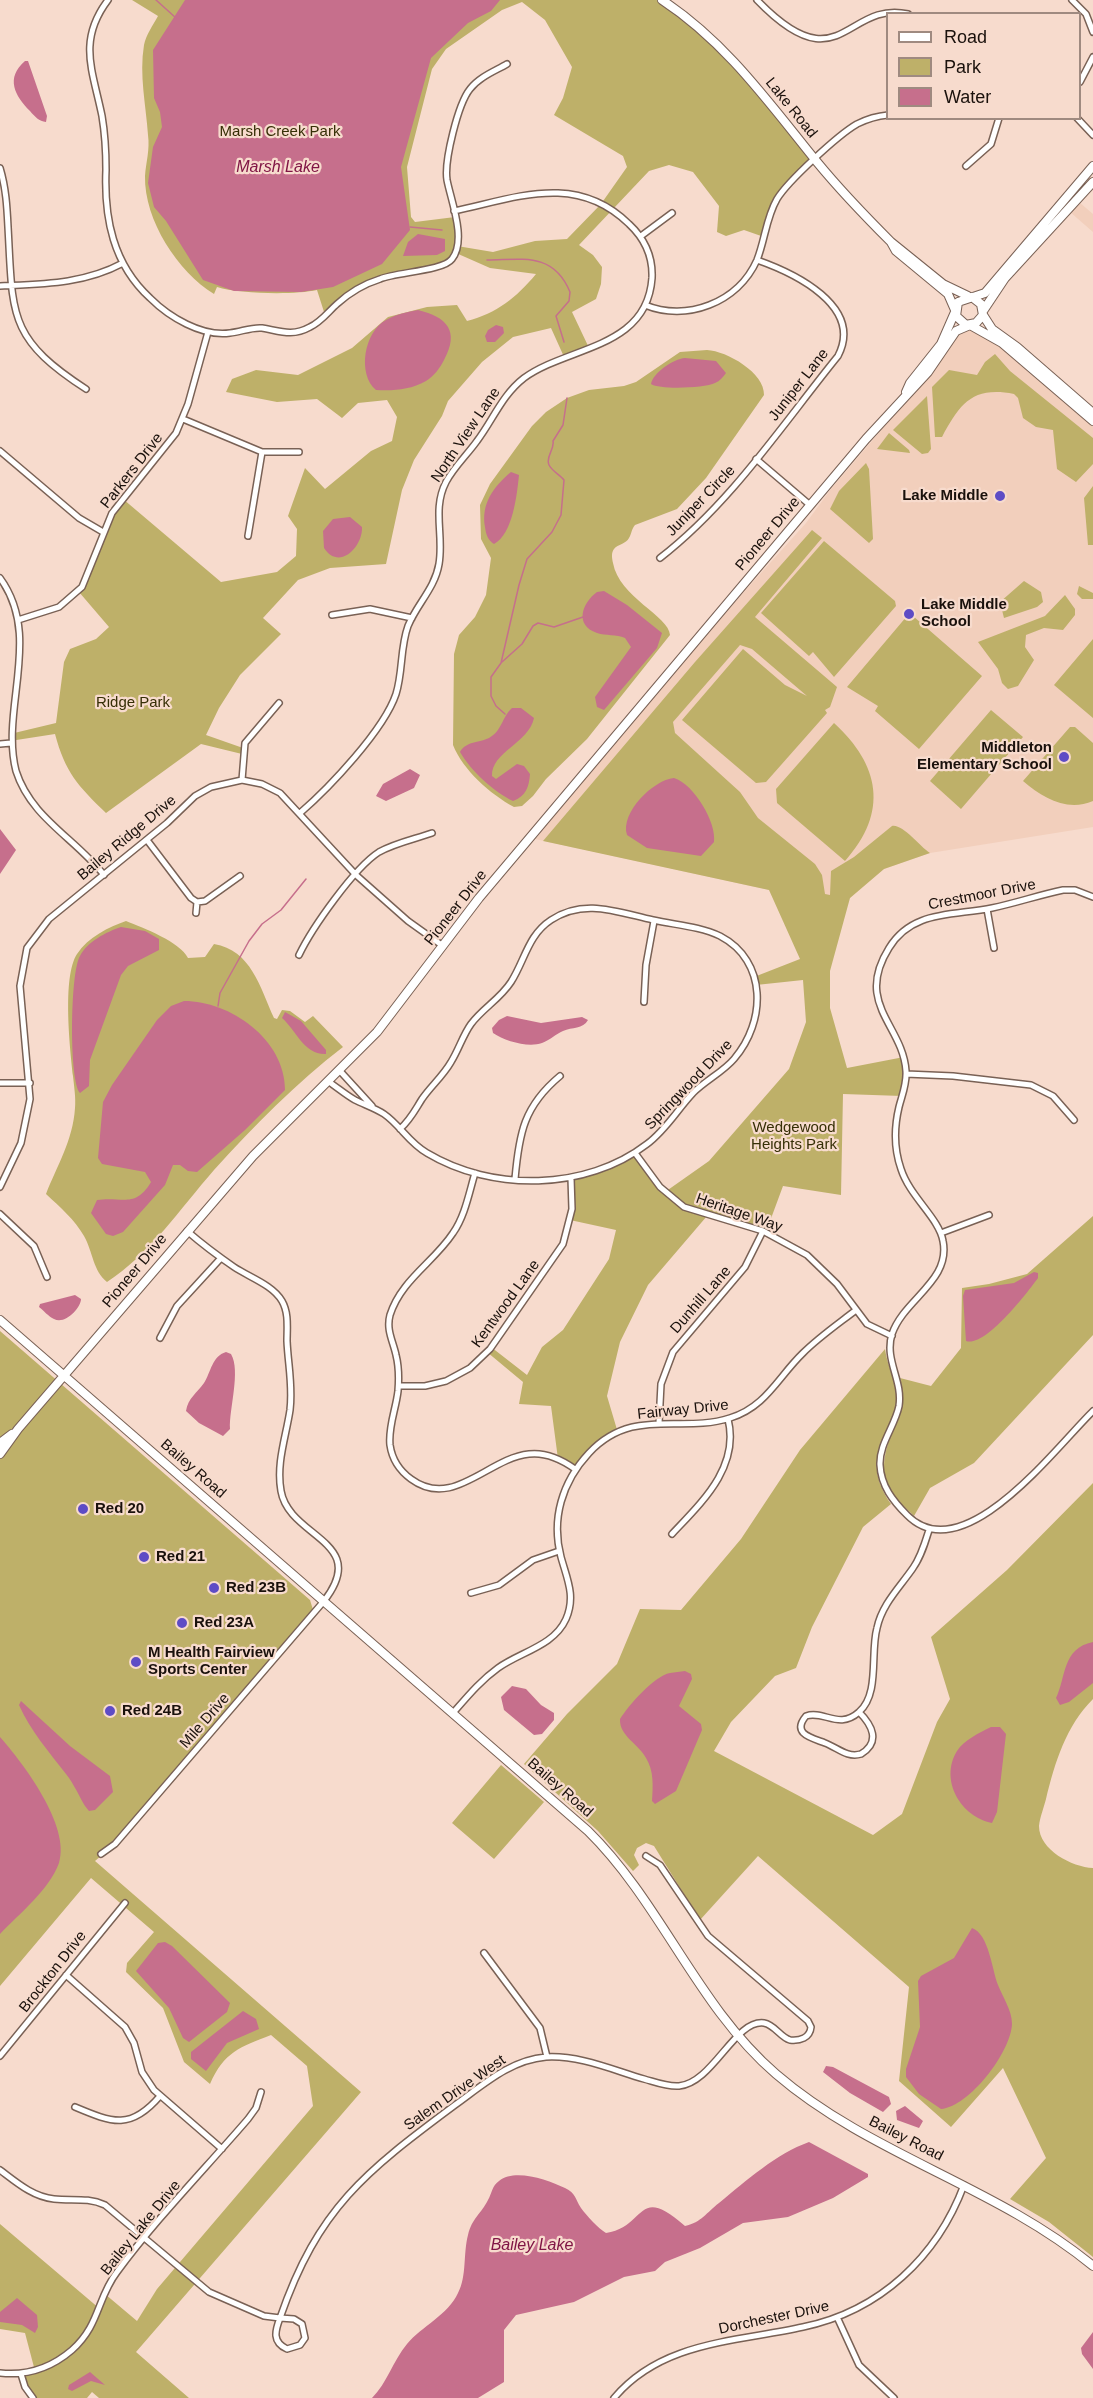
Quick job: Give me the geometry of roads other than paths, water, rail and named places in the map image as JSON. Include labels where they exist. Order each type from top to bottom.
[{"type":"street","points":[[108,0],[93,27],[89,55],[105,137],[108,224],[123,263],[140,288],[161,308],[208,332],[231,333],[261,328],[282,333],[297,332],[315,325],[345,297],[373,281],[403,272],[442,267],[456,253],[457,233],[447,169],[462,103],[475,83],[507,64]]},
{"type":"street","name":"Lake Road","points":[[662,0],[696,25],[744,71],[815,160],[891,242],[896,251],[948,294],[955,311]]},
{"type":"street","points":[[757,0],[788,29],[816,36],[835,34],[879,11],[889,12]]},
{"type":"street","points":[[1072,0],[1086,14],[1093,32]]},
{"type":"street","points":[[1081,80],[1093,57]]},
{"type":"street","points":[[645,305],[657,310],[681,313],[705,307],[734,291],[743,282],[757,260],[770,213],[778,198],[815,160],[854,126],[886,116]]},
{"type":"street","points":[[966,166],[991,144],[998,120]]},
{"type":"street","points":[[1079,120],[1093,135]]},
{"type":"street","points":[[1093,165],[987,290],[958,302],[955,311],[960,322],[970,325],[1006,346],[1093,422]]},
{"type":"street","points":[[0,168],[6,193],[12,286],[18,321],[28,341],[57,369],[86,389]]},
{"type":"street","points":[[970,325],[979,321],[1005,278],[1093,182]]},
{"type":"street","name":"North View Lane","points":[[300,813],[323,791],[389,711],[399,684],[402,647],[412,618],[430,590],[437,572],[440,552],[438,510],[442,491],[506,396],[538,370],[592,349],[616,335],[629,325],[645,305],[651,286],[650,256],[641,237],[616,213],[587,197],[567,192],[548,191],[453,211]]},
{"type":"street","points":[[641,237],[672,213]]},
{"type":"street","name":"Lake Road","points":[[891,242],[900,246],[943,284],[970,297]]},
{"type":"street","name":"Juniper Lane","points":[[756,459],[838,356],[845,334],[836,310],[811,287],[789,273],[757,260]]},
{"type":"street","points":[[0,286],[76,281],[102,273],[123,263]]},
{"type":"street","points":[[970,297],[981,303],[983,313],[992,329],[1023,352],[1093,413]]},
{"type":"street","name":"Pioneer Drive","points":[[0,1454],[18,1429],[253,1156],[340,1071],[376,1032],[479,898],[905,393],[909,383],[941,344],[955,311]]},
{"type":"street","name":"Pioneer Drive","points":[[905,393],[915,387],[956,331],[970,325]]},
{"type":"street","name":"Parkers Drive","points":[[18,620],[52,611],[76,595],[87,579],[112,513],[169,444],[183,419],[208,332]]},
{"type":"street","points":[[183,419],[262,452],[299,452]]},
{"type":"street","points":[[0,451],[79,518],[103,532]]},
{"type":"street","points":[[249,536],[262,452]]},
{"type":"street","points":[[756,459],[810,505]]},
{"type":"street","name":"Juniper Circle","points":[[660,558],[705,520],[756,459]]},
{"type":"street","points":[[0,578],[11,597],[18,620],[20,641],[10,743],[15,769],[32,804],[50,824],[90,858],[104,875]]},
{"type":"street","points":[[332,615],[370,609],[412,618]]},
{"type":"street","points":[[242,780],[245,742],[279,703]]},
{"type":"street","points":[[0,744],[10,743]]},
{"type":"street","name":"Bailey Ridge Drive","points":[[0,1186],[21,1143],[28,1113],[30,1083],[20,986],[27,948],[49,919],[147,840],[203,791],[220,783],[242,780],[271,788],[288,800],[356,875],[408,921],[443,946]]},
{"type":"street","points":[[299,955],[308,938],[356,875],[380,852],[432,833]]},
{"type":"street","points":[[147,840],[188,895],[197,902],[205,901],[240,876]]},
{"type":"street","points":[[1090,895],[1093,888]]},
{"type":"street","name":"Crestmoor Drive","points":[[941,1233],[909,1188],[898,1159],[895,1126],[906,1074],[900,1047],[879,1005],[878,982],[885,954],[905,930],[928,917],[987,909],[1063,890],[1090,895]]},
{"type":"street","points":[[196,913],[197,902]]},
{"type":"street","name":"Springwood Drive","points":[[340,1071],[373,1108],[425,1152],[475,1173],[515,1179],[571,1178],[598,1172],[635,1153],[658,1135],[696,1091],[734,1059],[752,1030],[759,999],[750,967],[740,952],[726,940],[701,929],[654,921],[609,909],[588,908],[568,911],[544,925],[527,946],[506,989],[473,1022],[446,1070],[423,1097],[412,1117],[400,1129]]},
{"type":"street","points":[[987,909],[994,948]]},
{"type":"street","points":[[644,1002],[646,965],[654,921]]},
{"type":"street","points":[[906,1074],[953,1076],[1031,1085],[1053,1096],[1074,1120]]},
{"type":"street","points":[[515,1179],[519,1144],[528,1113],[538,1096],[560,1076]]},
{"type":"street","name":"Springwood Drive","points":[[329,1082],[354,1100],[373,1108]]},
{"type":"street","points":[[0,1083],[30,1083]]},
{"type":"street","name":"Heritage Way","points":[[635,1153],[660,1187],[684,1207],[763,1231],[787,1242],[818,1264],[871,1328],[892,1336]]},
{"type":"street","points":[[475,1173],[455,1231],[440,1251],[408,1282],[391,1313],[388,1330],[398,1365],[399,1386],[390,1444],[396,1463],[414,1481],[432,1488],[452,1488],[503,1462],[531,1454],[558,1459],[575,1469]]},
{"type":"street","name":"Kentwood Lane","points":[[399,1386],[425,1386],[447,1381],[470,1368],[490,1349],[563,1244],[572,1209],[571,1178]]},
{"type":"street","points":[[0,1214],[34,1246],[46,1277]]},
{"type":"street","points":[[989,1215],[941,1233],[944,1256],[939,1272],[904,1311],[892,1336],[890,1355],[900,1390],[899,1405],[880,1457],[882,1479],[899,1506],[916,1524],[929,1530],[951,1530],[1003,1502],[1032,1477],[1093,1411]]},
{"type":"street","name":"Mile Drive","points":[[101,1854],[115,1844],[324,1601],[339,1577],[336,1557],[288,1508],[281,1492],[280,1467],[291,1395],[285,1308],[274,1291],[221,1258],[187,1231]]},
{"type":"street","name":"Dunhill Lane","points":[[659,1423],[662,1384],[673,1353],[686,1334],[745,1267],[763,1231]]},
{"type":"street","points":[[160,1338],[177,1306],[221,1258]]},
{"type":"street","name":"Fairway Drive","points":[[453,1713],[491,1673],[542,1644],[562,1626],[571,1600],[557,1529],[560,1504],[575,1469],[591,1451],[609,1437],[631,1427],[728,1419],[762,1401],[800,1355],[856,1310]]},
{"type":"street","name":"Bailey Road","points":[[0,1320],[573,1817],[609,1853],[637,1888],[714,2007],[738,2037],[774,2073],[815,2104],[1039,2226],[1093,2266]]},
{"type":"street","points":[[672,1534],[703,1498],[727,1464],[732,1439],[728,1419]]},
{"type":"street","name":"Pioneer Drive","points":[[0,1443],[18,1429]]},
{"type":"street","points":[[859,1712],[871,1725],[874,1735],[870,1746],[856,1755],[845,1754],[806,1737],[801,1731],[801,1723],[811,1715],[840,1720],[859,1712],[866,1704],[870,1692],[877,1625],[886,1604],[919,1558],[929,1530]]},
{"type":"street","points":[[471,1593],[499,1585],[533,1560],[560,1551]]},
{"type":"street","name":"Salem Drive West","points":[[280,2318],[294,2319],[304,2328],[303,2342],[296,2348],[282,2347],[276,2340],[275,2330],[280,2318],[310,2246],[338,2205],[371,2170],[501,2073],[519,2063],[547,2057],[578,2060],[677,2086],[699,2078],[750,2027],[760,2023],[769,2025],[790,2040],[802,2039],[810,2032],[808,2021],[705,1933],[660,1865],[646,1856]]},
{"type":"street","name":"Brockton Drive","points":[[0,2056],[125,1903]]},
{"type":"street","points":[[484,1953],[540,2028],[547,2057]]},
{"type":"street","points":[[66,1975],[125,2027],[134,2043],[143,2075],[160,2096],[222,2149]]},
{"type":"street","name":"Bailey Lake Drive","points":[[0,2373],[21,2374],[46,2367],[80,2342],[97,2318],[114,2276],[252,2115],[261,2092]]},
{"type":"street","points":[[75,2107],[103,2118],[127,2121],[142,2115],[160,2096]]},
{"type":"street","points":[[0,2170],[40,2196],[61,2200],[88,2199],[105,2205],[214,2295],[264,2316],[280,2318]]},
{"type":"street","name":"Dorchester Drive","points":[[614,2398],[643,2372],[687,2350],[804,2327],[837,2317],[878,2296],[914,2266],[945,2225],[964,2185]]},
{"type":"street","points":[[837,2317],[849,2349],[859,2365],[894,2398]]},
{"type":"street","points":[[21,2374],[23,2384],[33,2398]]},
{"type":"water","name":"Marsh Lake","points":[[185,0],[500,0],[491,11],[468,23],[431,58],[401,167],[410,230],[382,264],[333,287],[301,292],[234,291],[203,280],[166,221],[154,207],[148,183],[153,147],[162,127],[160,112],[154,98],[153,50]]},
{"type":"water","points":[[25,61],[28,61],[47,116],[46,122],[37,118],[25,105],[14,87],[15,74]]},
{"type":"water","points":[[418,234],[445,239],[445,251],[437,255],[403,256],[408,242]]},
{"type":"water","points":[[418,310],[437,317],[448,327],[451,341],[444,360],[434,374],[420,384],[401,389],[376,390],[366,374],[365,364],[368,343],[372,334],[386,320]]},
{"type":"water","points":[[496,325],[503,327],[504,333],[495,342],[487,342],[485,336],[488,330]]},
{"type":"water","points":[[685,358],[716,361],[726,373],[710,385],[673,388],[651,384],[655,375],[664,367]]},
{"type":"water","points":[[511,472],[519,475],[513,513],[506,532],[494,544],[486,532],[485,511],[494,490]]},
{"type":"water","points":[[350,517],[362,527],[359,542],[349,554],[343,557],[330,555],[324,548],[323,531],[333,519]]},
{"type":"water","points":[[604,591],[627,605],[662,633],[657,648],[604,710],[597,707],[595,697],[631,647],[625,638],[597,633],[585,625],[583,614],[587,602],[597,592]]},
{"type":"water","points":[[512,708],[521,708],[534,718],[531,727],[497,760],[493,768],[492,776],[496,779],[517,764],[524,766],[530,774],[526,790],[513,801],[484,780],[460,752],[469,744],[485,740],[493,735]]},
{"type":"water","points":[[410,769],[420,775],[414,788],[386,801],[376,796],[383,784]]},
{"type":"water","points":[[674,778],[682,782],[696,796],[712,825],[714,842],[701,856],[647,848],[627,835],[628,817],[640,799],[657,785]]},
{"type":"water","points":[[0,829],[16,850],[0,874]]},
{"type":"water","points":[[121,927],[145,931],[159,939],[159,950],[128,966],[121,975],[90,1060],[89,1086],[80,1093],[74,1069],[72,1026],[77,966],[83,951],[92,942]]},
{"type":"water","points":[[184,1001],[219,1008],[252,1026],[276,1055],[283,1072],[285,1090],[245,1130],[197,1172],[188,1171],[180,1165],[173,1165],[165,1185],[123,1232],[113,1236],[106,1234],[91,1213],[97,1200],[133,1199],[139,1196],[151,1182],[145,1172],[102,1164],[98,1158],[103,1102],[112,1085],[157,1020],[171,1006]]},
{"type":"water","points":[[285,1012],[301,1021],[326,1050],[326,1054],[312,1050],[301,1041],[282,1018]]},
{"type":"water","points":[[507,1016],[541,1023],[582,1017],[588,1020],[583,1025],[563,1031],[542,1043],[530,1045],[510,1041],[493,1033],[492,1028],[499,1020]]},
{"type":"water","points":[[1034,1272],[1038,1273],[1038,1278],[1005,1318],[984,1336],[974,1341],[966,1341],[963,1296],[965,1290],[1014,1283]]},
{"type":"water","points":[[75,1295],[81,1299],[80,1303],[72,1315],[63,1320],[52,1318],[39,1307],[40,1304]]},
{"type":"water","points":[[226,1352],[231,1354],[234,1361],[235,1380],[230,1429],[223,1436],[199,1423],[186,1411],[215,1361]]},
{"type":"water","points":[[1093,1642],[1093,1683],[1069,1702],[1060,1705],[1056,1698],[1070,1657],[1083,1645]]},
{"type":"water","points":[[685,1671],[691,1674],[692,1679],[679,1706],[701,1724],[702,1730],[676,1791],[655,1804],[652,1801],[649,1763],[626,1735],[620,1719],[636,1699],[657,1679],[670,1673]]},
{"type":"water","points":[[512,1686],[526,1689],[541,1705],[554,1713],[554,1720],[542,1734],[534,1735],[504,1710],[501,1697]]},
{"type":"water","points":[[21,1701],[70,1746],[110,1776],[113,1792],[95,1810],[89,1811],[85,1806],[69,1778],[34,1732],[19,1705]]},
{"type":"water","points":[[991,1727],[1000,1727],[1006,1734],[997,1812],[992,1823],[971,1813],[963,1805],[956,1796],[951,1774],[952,1762],[960,1747],[972,1737]]},
{"type":"water","points":[[0,1737],[21,1762],[43,1796],[58,1831],[61,1848],[59,1863],[48,1883],[0,1934]]},
{"type":"water","points":[[972,1928],[978,1932],[986,1945],[998,1985],[1011,2014],[1010,2036],[996,2063],[976,2089],[952,2106],[941,2109],[919,2094],[906,2077],[906,2069],[920,2027],[918,1981],[921,1976],[954,1958]]},
{"type":"water","points":[[165,1942],[172,1946],[230,2003],[227,2012],[189,2042],[183,2038],[169,2008],[136,1971],[158,1943]]},
{"type":"water","points":[[243,2011],[256,2019],[259,2029],[227,2043],[206,2071],[191,2059],[191,2052]]},
{"type":"water","points":[[826,2066],[833,2067],[889,2097],[891,2104],[883,2112],[850,2093],[823,2072]]},
{"type":"water","points":[[905,2106],[923,2121],[919,2128],[897,2120],[896,2111]]},
{"type":"water","name":"Bailey Lake","points":[[809,2142],[868,2174],[868,2177],[833,2198],[788,2217],[743,2223],[700,2248],[665,2262],[655,2271],[624,2277],[574,2302],[516,2315],[504,2330],[504,2382],[478,2398],[372,2398],[382,2386],[407,2344],[454,2301],[463,2279],[470,2229],[493,2187],[499,2181],[506,2177],[522,2175],[565,2188],[573,2194],[589,2218],[606,2233],[619,2229],[649,2208],[658,2208],[685,2226],[700,2220],[762,2168],[785,2153]]},
{"type":"water","points":[[17,2298],[37,2315],[38,2327],[35,2333],[22,2325],[0,2322],[0,2312]]},
{"type":"water","points":[[1093,2332],[1093,2369],[1082,2354],[1081,2348]]},
{"type":"water","points":[[90,2372],[105,2385],[91,2381],[72,2391],[68,2389],[69,2385]]},
{"type":"waterway","points":[[156,0],[176,18]]},
{"type":"waterway","points":[[410,227],[442,230]]},
{"type":"waterway","points":[[487,260],[524,259],[545,264],[555,270],[570,292],[569,301],[556,316],[564,342]]},
{"type":"waterway","points":[[505,714],[496,706],[491,696],[491,677],[501,663],[527,559],[552,532],[561,515],[564,480],[550,467],[548,459],[553,441],[563,425],[567,398]]},
{"type":"waterway","points":[[502,662],[522,644],[533,626],[538,623],[554,627],[583,617]]},
{"type":"waterway","points":[[218,1006],[220,993],[249,941],[262,924],[281,910],[306,879]]},
{"type":"place","name":"Lake Middle","points":[[1000,496]]},
{"type":"place","name":"Lake Middle School","points":[[909,614]]},
{"type":"place","name":"Middleton Elementary School","points":[[1064,757]]},
{"type":"place","name":"Red 20","points":[[83,1509]]},
{"type":"place","name":"Red 21","points":[[144,1557]]},
{"type":"place","name":"Red 23B","points":[[214,1588]]},
{"type":"place","name":"Red 23A","points":[[182,1623]]},
{"type":"place","name":"M Health Fairview Sports Center","points":[[136,1662]]},
{"type":"place","name":"Red 24B","points":[[110,1711]]},
{"type":"park label","name":"Marsh Creek Park","points":[[280,132]]},
{"type":"park label","name":"Ridge Park","points":[[133,703]]},
{"type":"park label","name":"Wedgewood Heights Park","points":[[794,1136]]}]
